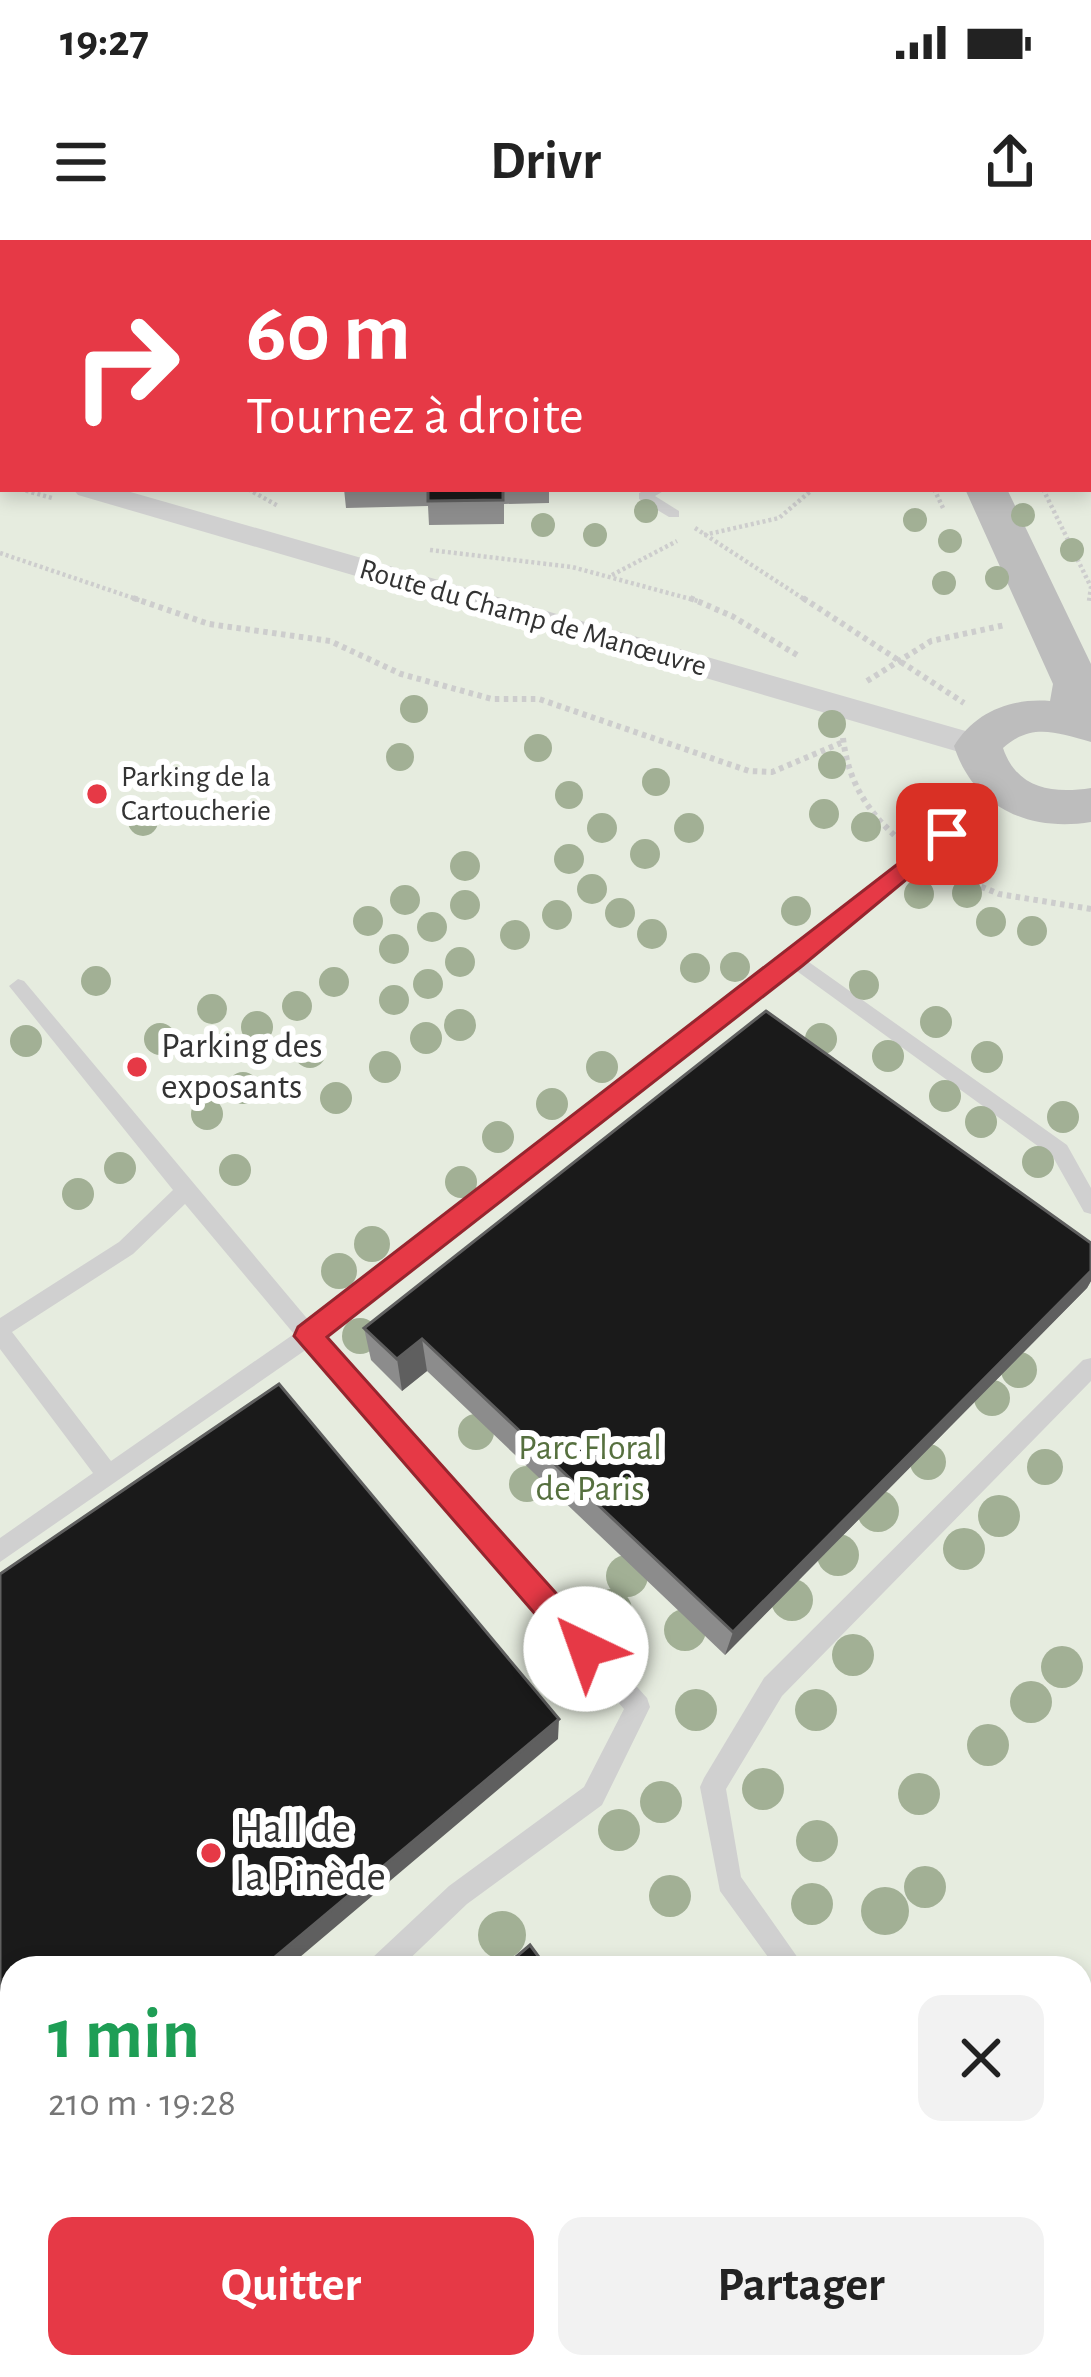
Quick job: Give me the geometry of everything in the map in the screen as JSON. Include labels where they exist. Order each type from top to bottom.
[{"type":"street","name":"Route du Champ de Manœuvre","points":[[99,492],[987,735]]},
{"type":"street","points":[[987,492],[1053,626],[1076,684],[1081,722],[1037,714],[987,735],[982,769],[1001,790],[1053,808],[1091,806]]},
{"type":"lane","points":[[653,492],[644,496],[674,514]]},
{"type":"lane","points":[[0,1550],[308,1336],[794,960],[1001,790]]},
{"type":"lane","points":[[794,960],[1060,1151],[1091,1206]]},
{"type":"lane","points":[[18,986],[308,1336],[638,1707],[593,1796],[458,1894],[393,1956]]},
{"type":"lane","points":[[108,1475],[0,1331],[126,1248],[185,1191]]},
{"type":"lane","points":[[783,1956],[729,1882],[713,1787],[773,1687],[1091,1367]]},
{"type":"path","points":[[253,492],[283,509]]},
{"type":"path","points":[[612,574],[682,538],[776,520],[800,508],[811,492]]},
{"type":"path","points":[[1044,492],[1091,587],[1088,609]]},
{"type":"path","points":[[674,514],[893,657],[987,735]]},
{"type":"path","points":[[424,550],[510,555],[612,574],[712,606],[811,662]]},
{"type":"path","points":[[0,554],[209,624],[330,640],[401,674],[491,699],[539,699],[749,771],[772,772],[842,743]]},
{"type":"path","points":[[862,686],[893,657],[941,636],[1012,625]]},
{"type":"path","points":[[844,727],[848,771],[862,800],[904,844]]},
{"type":"path","points":[[935,865],[999,894],[1091,909]]},
{"type":"green space","name":"Parc Floral de Paris","points":[[0,492],[1091,492],[1091,1956],[0,1956]]},
{"type":"building","points":[[428,492],[503,492],[503,500],[428,501]]},
{"type":"building","points":[[766,1011],[1091,1243],[1091,1271],[733,1632],[422,1339],[397,1359],[364,1328]]},
{"type":"building","name":"Hall de la Pinède","points":[[279,1384],[559,1719],[276,1956],[0,1956],[0,1574]]},
{"type":"building","points":[[530,1945],[538,1956],[517,1956]]},
{"type":"place","name":"Parking de la Cartoucherie","points":[[97,794]]},
{"type":"place","name":"Parking des exposants","points":[[137,1067]]},
{"type":"place","name":"Hall de la Pinède","points":[[211,1853]]},
{"type":"route","points":[[586,1649],[308,1336],[794,960],[947,834]]}]
